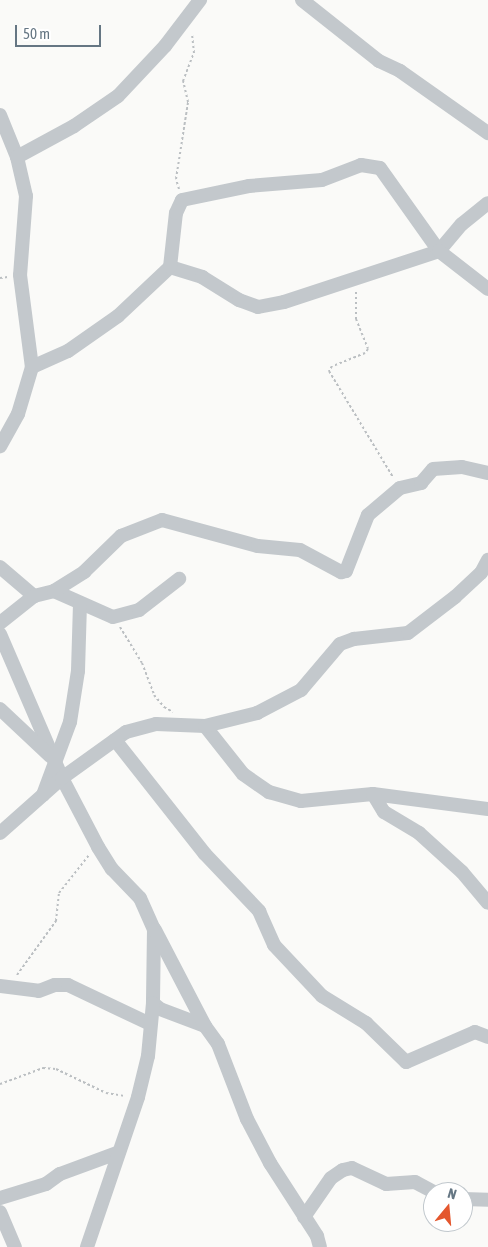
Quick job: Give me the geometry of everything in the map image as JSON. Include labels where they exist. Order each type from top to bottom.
[{"type":"street","points":[[17,157],[74,126],[118,96],[200,0]]},
{"type":"street","points":[[302,0],[379,61],[400,71],[488,133]]},
{"type":"street","points":[[0,115],[17,157],[26,196],[20,275],[32,367],[18,414],[0,446]]},
{"type":"street","points":[[32,367],[68,351],[118,316],[170,267],[176,213],[182,200],[249,186],[322,180],[362,165],[373,164],[380,168],[439,251],[488,289]]},
{"type":"street","points":[[170,267],[202,277],[239,300],[258,307],[354,280],[439,251],[462,224],[488,203]]},
{"type":"street","points":[[0,623],[34,596],[54,591],[84,572],[121,536],[162,520],[258,546],[300,550],[341,572],[346,571],[368,515],[400,488],[421,483],[433,469],[462,467],[488,473]]},
{"type":"street","points":[[0,832],[42,798],[62,778],[126,732],[156,724],[205,726],[257,713],[301,690],[344,641],[408,633],[456,597],[481,573],[488,560]]},
{"type":"street","points":[[0,567],[34,596]]},
{"type":"street","points":[[54,591],[113,618],[139,610],[179,579]]},
{"type":"street","points":[[42,798],[54,761],[70,722],[78,671],[80,604]]},
{"type":"street","points":[[0,634],[54,761],[98,847],[112,869],[140,898],[154,929],[206,1026],[218,1044],[246,1119],[317,1236],[320,1247]]},
{"type":"street","points":[[0,708],[54,761]]},
{"type":"street","points":[[205,726],[243,774],[269,792],[301,801],[373,794],[488,809]]},
{"type":"street","points":[[115,740],[206,854],[259,912],[274,945],[322,996],[366,1023],[406,1062],[475,1032],[488,1037]]},
{"type":"street","points":[[373,794],[384,812],[419,833],[462,872],[488,903]]},
{"type":"street","points":[[87,1247],[117,1153],[138,1097],[148,1056],[153,1003],[154,929]]},
{"type":"street","points":[[3,987],[39,991],[55,984],[68,985],[150,1024]]},
{"type":"street","points":[[153,1003],[160,1009],[206,1026]]},
{"type":"street","points":[[0,1198],[46,1184],[60,1174],[117,1153]]},
{"type":"street","points":[[304,1217],[332,1178],[343,1170],[352,1168],[386,1184],[415,1182],[423,1186]]},
{"type":"street","points":[[473,1199],[488,1200]]},
{"type":"street","points":[[0,1212],[15,1247]]},
{"type":"path","points":[[182,200],[176,179],[186,130],[188,102],[183,81],[194,53],[188,16]]},
{"type":"path","points":[[354,280],[358,306],[356,319],[368,349],[365,354],[332,366],[329,371],[400,488]]},
{"type":"path","points":[[113,618],[138,656],[154,695],[164,707],[178,714]]},
{"type":"path","points":[[3,987],[56,921],[59,893],[83,860],[98,847]]},
{"type":"path","points":[[0,1084],[43,1068],[56,1069],[106,1093],[138,1097]]}]
